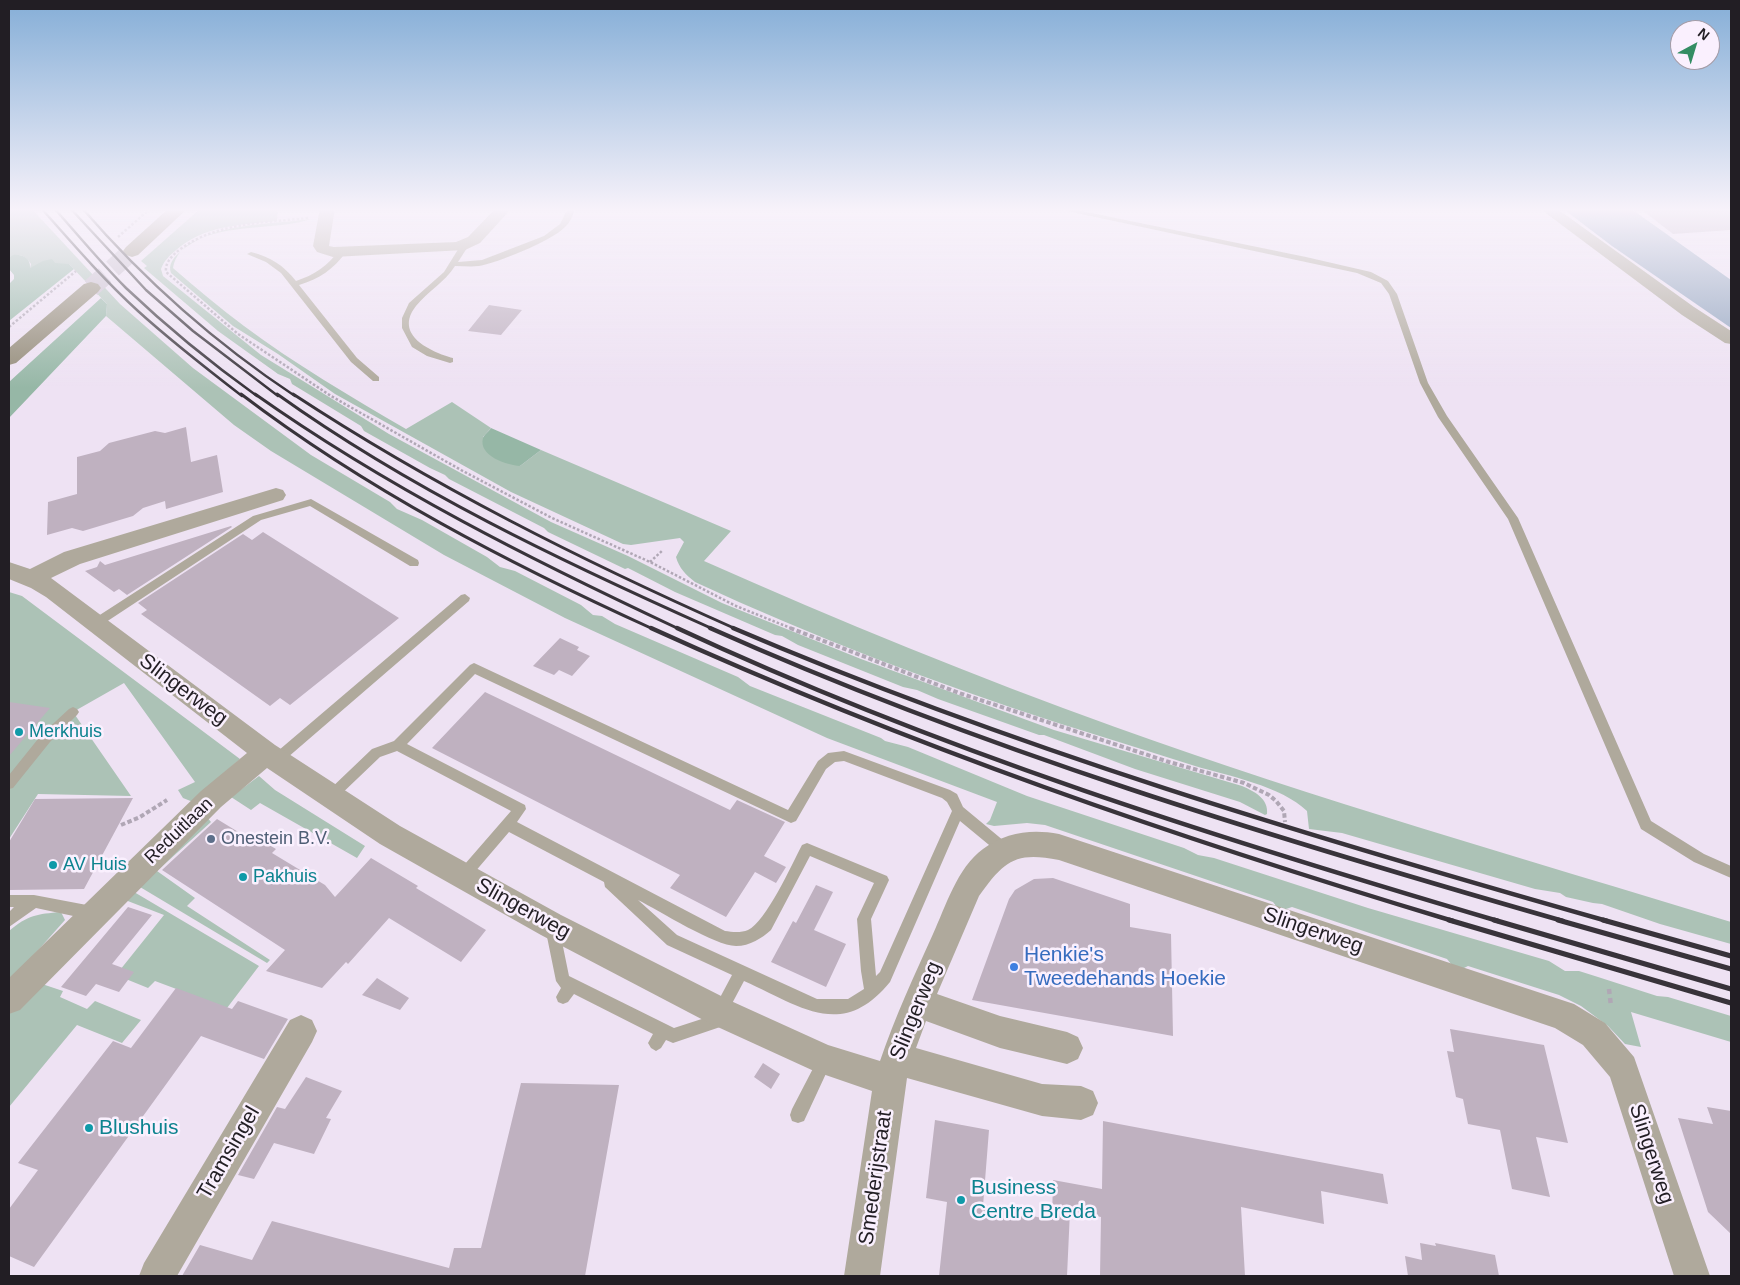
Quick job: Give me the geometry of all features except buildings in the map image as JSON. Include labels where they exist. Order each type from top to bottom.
[{"type":"main road","points":[[9,340],[84,279]]},
{"type":"main road","points":[[9,359],[84,279]]},
{"type":"street","points":[[1629,268],[1688,311],[1731,338]]},
{"type":"street","name":"Slingerweg","points":[[20,574],[276,495]]},
{"type":"street","name":"Slingerweg","points":[[20,574],[54,591],[271,757],[390,835],[552,925],[725,1014],[825,1060],[893,1070],[918,1003],[969,887],[991,860],[1004,850],[1020,845],[1059,846],[1563,1015],[1594,1034],[1610,1050],[1623,1068],[1692,1276]]},
{"type":"street","name":"Reduitlaan","points":[[9,999],[211,799],[271,757]]},
{"type":"street","points":[[918,1003],[1000,1032],[1067,1048]]},
{"type":"street","name":"Tramsingel","points":[[157,1276],[301,1030]]},
{"type":"street","points":[[893,1070],[1042,1100],[1081,1103]]},
{"type":"street","name":"Smederijstraat","points":[[862,1276],[893,1070]]},
{"type":"lane","points":[[279,268],[354,360],[376,379]]},
{"type":"lane","points":[[294,284],[318,276],[330,268]]},
{"type":"lane","points":[[450,268],[438,283],[412,305],[406,318],[406,328],[415,345],[430,354],[450,360]]},
{"type":"lane","points":[[1339,268],[1372,275],[1386,282],[1393,294],[1424,383],[1443,417],[1513,518],[1646,825],[1699,858],[1731,872]]},
{"type":"lane","points":[[96,623],[257,518],[311,502],[414,563]]},
{"type":"lane","points":[[271,757],[465,598]]},
{"type":"lane","points":[[331,796],[376,753],[398,745],[474,668],[791,817],[822,765],[832,758],[844,756],[946,794],[956,804],[958,811],[1004,850]]},
{"type":"lane","points":[[9,784],[46,738],[73,712]]},
{"type":"lane","points":[[398,745],[520,809],[463,876]]},
{"type":"lane","points":[[600,873],[672,940],[816,1006],[838,1009],[856,1005],[872,993],[885,977],[958,811]]},
{"type":"lane","points":[[507,824],[723,937],[734,940],[745,939],[757,934],[766,925],[807,849],[882,880],[864,919],[868,970],[872,993]]},
{"type":"lane","points":[[9,901],[34,902],[95,913]]},
{"type":"lane","points":[[9,920],[34,902]]},
{"type":"lane","points":[[552,925],[563,981],[567,991],[659,1037],[673,1036],[725,1014],[742,972]]},
{"type":"lane","points":[[798,1115],[825,1060]]},
{"type":"path","points":[[166,268],[166,272],[234,331],[331,396],[552,518],[650,562],[736,606],[924,680],[1120,747],[1244,783],[1269,795],[1276,801],[1284,811],[1285,825]]},
{"type":"path","points":[[9,326],[84,279]]},
{"type":"path","points":[[650,562],[663,550]]},
{"type":"path","points":[[121,825],[140,817],[167,800]]},
{"type":"path","points":[[1609,989],[1612,1006]]},
{"type":"green space","points":[[73,268],[87,268],[120,304],[193,368],[311,455],[390,502],[397,509],[422,520],[487,557],[500,567],[515,571],[581,605],[593,615],[602,616],[615,624],[738,677],[750,686],[885,741],[908,747],[1027,796],[1184,848],[1198,855],[1214,858],[1368,908],[1549,961],[1565,971],[1579,971],[1657,996],[1668,997],[1731,1016],[1731,1042],[1631,1012],[1641,1047],[1625,1044],[1608,1026],[1581,1006],[1559,995],[1468,966],[1460,970],[1455,969],[1447,959],[1292,907],[1280,911],[1273,902],[1045,825],[1027,823],[994,826],[986,824],[990,820],[997,802],[827,738],[565,618],[444,555],[271,451],[234,425],[106,316],[107,304]]},
{"type":"green space","points":[[144,268],[162,268],[163,276],[261,355],[389,434],[551,522],[628,556],[722,603],[861,659],[1054,730],[1242,786],[1260,796],[1266,804],[1267,814],[1265,815],[1240,802],[1135,769],[917,690],[903,687],[798,645],[782,636],[775,635],[675,592],[628,568],[625,569],[548,532],[544,528],[449,479],[445,475],[364,431],[361,426],[292,384],[290,379],[278,374],[218,331]]},
{"type":"green space","points":[[170,268],[173,268],[208,298],[283,354],[406,429],[452,402],[491,428],[483,437],[520,466],[541,450],[731,531],[704,561],[806,605],[908,648],[1011,688],[1191,754],[1422,828],[1731,922],[1731,944],[1660,924],[1602,904],[1566,897],[1560,893],[1535,889],[1342,833],[1309,829],[1307,811],[1296,802],[1269,788],[1058,723],[966,692],[784,622],[695,582],[679,565],[676,557],[684,542],[680,538],[631,545],[623,544],[511,492],[335,394],[278,354],[233,326],[171,273]]},
{"type":"green space","points":[[9,269],[74,269],[9,321],[9,284],[14,279],[14,275]]},
{"type":"green space","points":[[101,298],[107,304],[106,316],[9,418],[9,382]]},
{"type":"green space","points":[[491,428],[541,450],[520,466],[501,461],[489,455],[483,444],[483,438]]},
{"type":"green space","points":[[9,592],[22,596],[240,759],[193,802],[183,798],[178,790],[195,782],[124,683],[73,712],[131,796],[38,794],[9,839]]},
{"type":"green space","points":[[259,776],[275,790],[365,846],[357,858],[260,803],[251,810],[231,797]]},
{"type":"green space","points":[[206,816],[211,822],[157,871],[195,898],[187,906],[270,960],[267,963],[135,884]]},
{"type":"green space","points":[[129,889],[259,966],[227,1008],[155,981],[148,988],[116,975],[164,915],[120,898]]},
{"type":"green space","points":[[61,912],[65,920],[9,983],[9,931],[33,916]]},
{"type":"green space","points":[[36,982],[63,991],[60,997],[87,1009],[95,1001],[141,1020],[122,1043],[77,1025],[9,1107],[9,1009]]},
{"type":"water","points":[[1644,268],[1714,268],[1731,280],[1731,328]]},
{"type":"tunnel","points":[[91,288],[113,268]]},
{"type":"railway","points":[[94,268],[125,299],[176,344],[242,396]]},
{"type":"railway","points":[[107,268],[157,317],[257,396]]},
{"type":"railway","points":[[126,268],[146,290],[193,331],[278,396]]},
{"type":"railway","points":[[138,268],[182,310],[237,355],[295,396]]},
{"type":"railway","points":[[241,394],[338,462],[441,523],[546,578],[653,629]]},
{"type":"railway","points":[[255,394],[357,461],[462,521],[569,576],[679,629]]},
{"type":"railway","points":[[277,394],[328,429],[434,493],[544,551],[713,629]]},
{"type":"railway","points":[[293,394],[346,428],[454,491],[622,577],[736,629]]},
{"type":"railway","points":[[651,628],[847,712],[1047,788],[1249,857],[1453,921]]},
{"type":"railway","points":[[677,628],[776,673],[877,714],[1082,790],[1289,858],[1498,921]]},
{"type":"railway","points":[[710,628],[919,714],[1131,790],[1346,858],[1563,921]]},
{"type":"railway","points":[[733,628],[840,672],[1056,752],[1385,857],[1607,921]]},
{"type":"railway","points":[[1449,920],[1731,1003]]},
{"type":"railway","points":[[1494,920],[1731,989]]},
{"type":"railway","points":[[1558,920],[1731,969]]},
{"type":"railway","points":[[1603,920],[1731,956]]},
{"type":"place","name":"Merkhuis","points":[[19,732]]},
{"type":"place","name":"Onestein B.V.","points":[[211,839]]},
{"type":"place","name":"AV Huis","points":[[53,865]]},
{"type":"place","name":"Pakhuis","points":[[243,877]]},
{"type":"place","name":"Henkie's Tweedehands Hoekie","points":[[1014,967]]},
{"type":"place","name":"Blushuis","points":[[89,1128]]},
{"type":"place","name":"Business Centre Breda","points":[[961,1200]]}]
